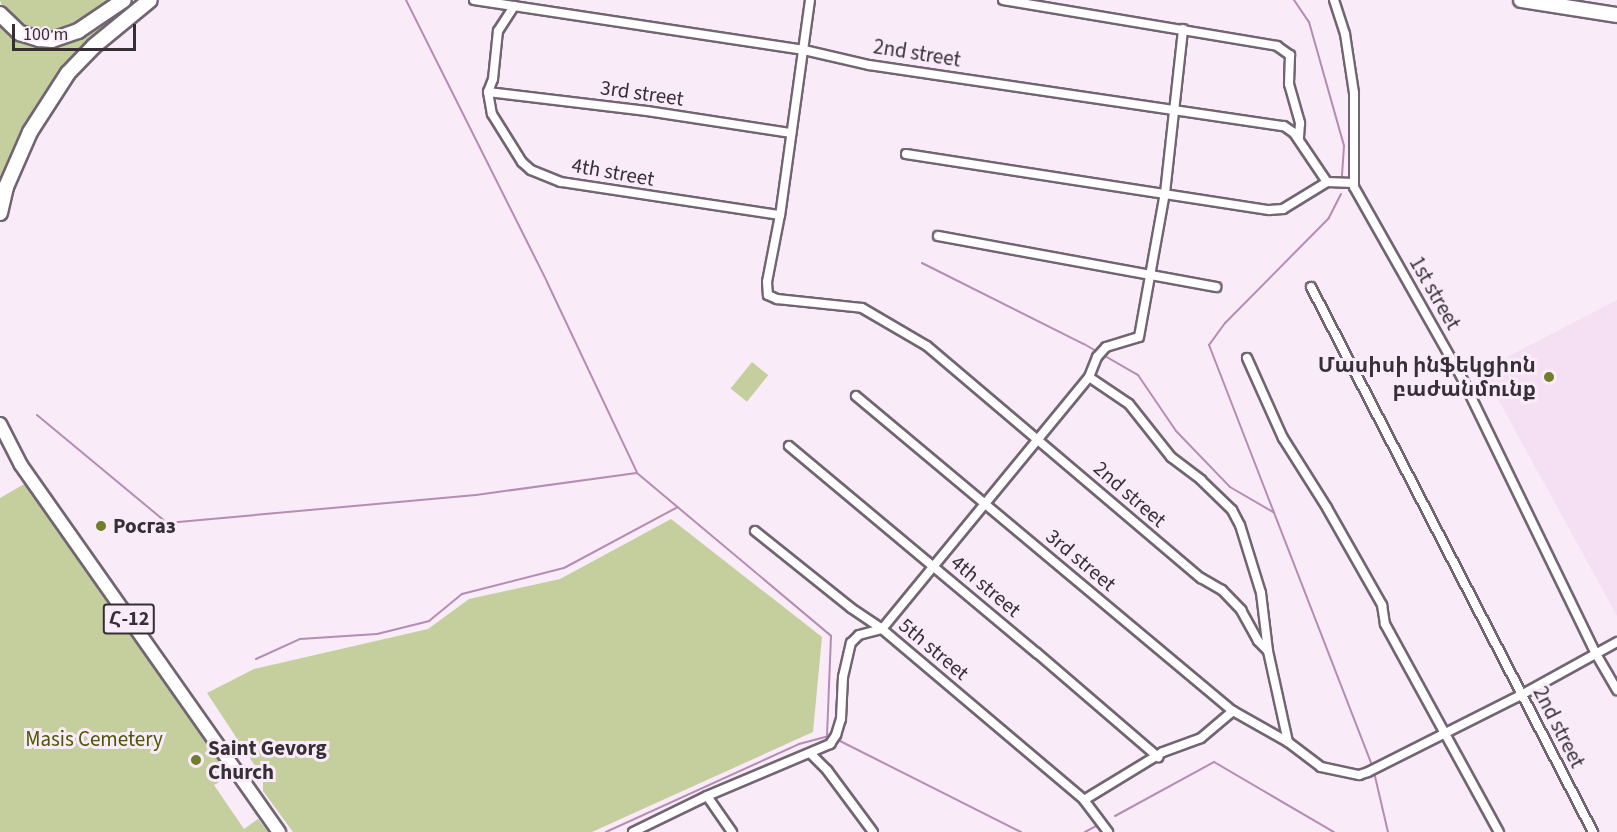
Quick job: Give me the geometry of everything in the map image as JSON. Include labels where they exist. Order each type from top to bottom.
[{"type":"highway","points":[[0,14],[20,33],[39,39],[52,40],[78,32],[124,0]]},
{"type":"highway","points":[[0,213],[6,187],[30,132],[68,73],[94,46],[150,0]]},
{"type":"highway","points":[[1521,0],[1617,15]]},
{"type":"main road","name":"Հ-12","points":[[0,423],[21,465],[279,832]]},
{"type":"street","name":"2nd street","points":[[474,0],[804,50],[869,65],[1284,126],[1299,140],[1328,182]]},
{"type":"street","points":[[780,215],[810,0]]},
{"type":"street","points":[[1003,0],[1277,45],[1290,55],[1289,84],[1300,123],[1299,140]]},
{"type":"street","name":"1st street","points":[[1334,0],[1345,34],[1354,93],[1353,183],[1460,374],[1596,654],[1617,690]]},
{"type":"street","points":[[488,92],[493,79],[498,31],[514,6]]},
{"type":"street","points":[[633,832],[707,796],[811,754],[830,744],[836,735],[841,719],[843,676],[851,643],[859,635],[882,629],[1089,377],[1097,357],[1106,346],[1138,337],[1149,273],[1154,262],[1165,193],[1183,29]]},
{"type":"street","name":"3rd street","points":[[488,92],[647,111],[791,133]]},
{"type":"street","name":"4th street","points":[[488,92],[492,114],[522,162],[531,170],[561,182],[780,215]]},
{"type":"street","points":[[906,154],[1269,210],[1283,209],[1328,182],[1353,183]]},
{"type":"street","name":"2nd street","points":[[780,215],[767,282],[768,295],[777,299],[862,308],[927,346],[1201,578],[1222,590],[1241,610],[1258,641],[1268,651],[1288,742]]},
{"type":"street","points":[[938,236],[1216,286]]},
{"type":"street","name":"2nd street","points":[[1311,287],[1593,832]]},
{"type":"street","points":[[1247,358],[1283,438],[1327,508],[1382,605],[1385,624],[1499,832]]},
{"type":"street","points":[[1089,377],[1129,404],[1171,457],[1201,480],[1232,510],[1240,525],[1261,593],[1268,651]]},
{"type":"street","name":"3rd street","points":[[856,396],[1233,711],[1288,742],[1321,767],[1359,775],[1380,767],[1445,732]]},
{"type":"street","name":"4th street","points":[[789,446],[1158,757]]},
{"type":"street","name":"5th street","points":[[755,531],[851,609],[882,629],[1084,800],[1108,832]]},
{"type":"street","points":[[1445,732],[1521,695],[1617,642]]},
{"type":"street","points":[[1084,800],[1163,752],[1201,738],[1233,711]]},
{"type":"street","points":[[811,754],[827,770],[873,832]]},
{"type":"street","points":[[707,796],[732,832]]},
{"type":"shaded area","points":[[1617,300],[1617,616],[1482,370]]},
{"type":"green space","points":[[0,0],[117,0],[76,26],[42,36],[23,31],[3,9]]},
{"type":"green space","points":[[138,0],[150,0],[66,77],[0,196],[0,25],[23,42],[53,48],[82,37]]},
{"type":"green space","points":[[752,362],[768,375],[747,402],[731,388]]},
{"type":"green space","name":"Masis Cemetery","points":[[26,483],[230,776],[214,785],[244,829],[258,819],[268,832],[0,832],[0,498]]},
{"type":"green space","points":[[671,519],[822,637],[813,732],[592,832],[293,832],[263,791],[263,778],[207,693],[254,669],[428,629],[469,599],[560,579]]},
{"type":"waterway","points":[[406,0],[547,282],[637,472]]},
{"type":"waterway","points":[[1294,0],[1309,22],[1344,146],[1342,176]]},
{"type":"waterway","points":[[1341,194],[1329,218],[1225,323],[1209,345],[1373,767]]},
{"type":"waterway","points":[[922,263],[1084,344],[1138,375],[1176,431],[1230,487],[1273,512]]},
{"type":"waterway","points":[[37,415],[167,523],[476,495],[637,473],[831,636],[827,735]]},
{"type":"waterway","points":[[256,659],[300,639],[377,634],[429,621],[462,594],[564,568],[678,507]]},
{"type":"waterway","points":[[606,832],[799,744],[829,736]]},
{"type":"waterway","points":[[836,739],[1021,832]]},
{"type":"waterway","points":[[1115,816],[1214,762],[1334,832]]},
{"type":"waterway","points":[[1374,772],[1388,832]]},
{"type":"waterway","points":[[1085,832],[1098,825]]},
{"type":"place","name":"Մասիսի ինֆեկցիոն բաժանմունք","points":[[1549,377]]},
{"type":"place","name":"Росгаз","points":[[101,526]]},
{"type":"place","name":"Saint Gevorg Church","points":[[196,760]]}]
